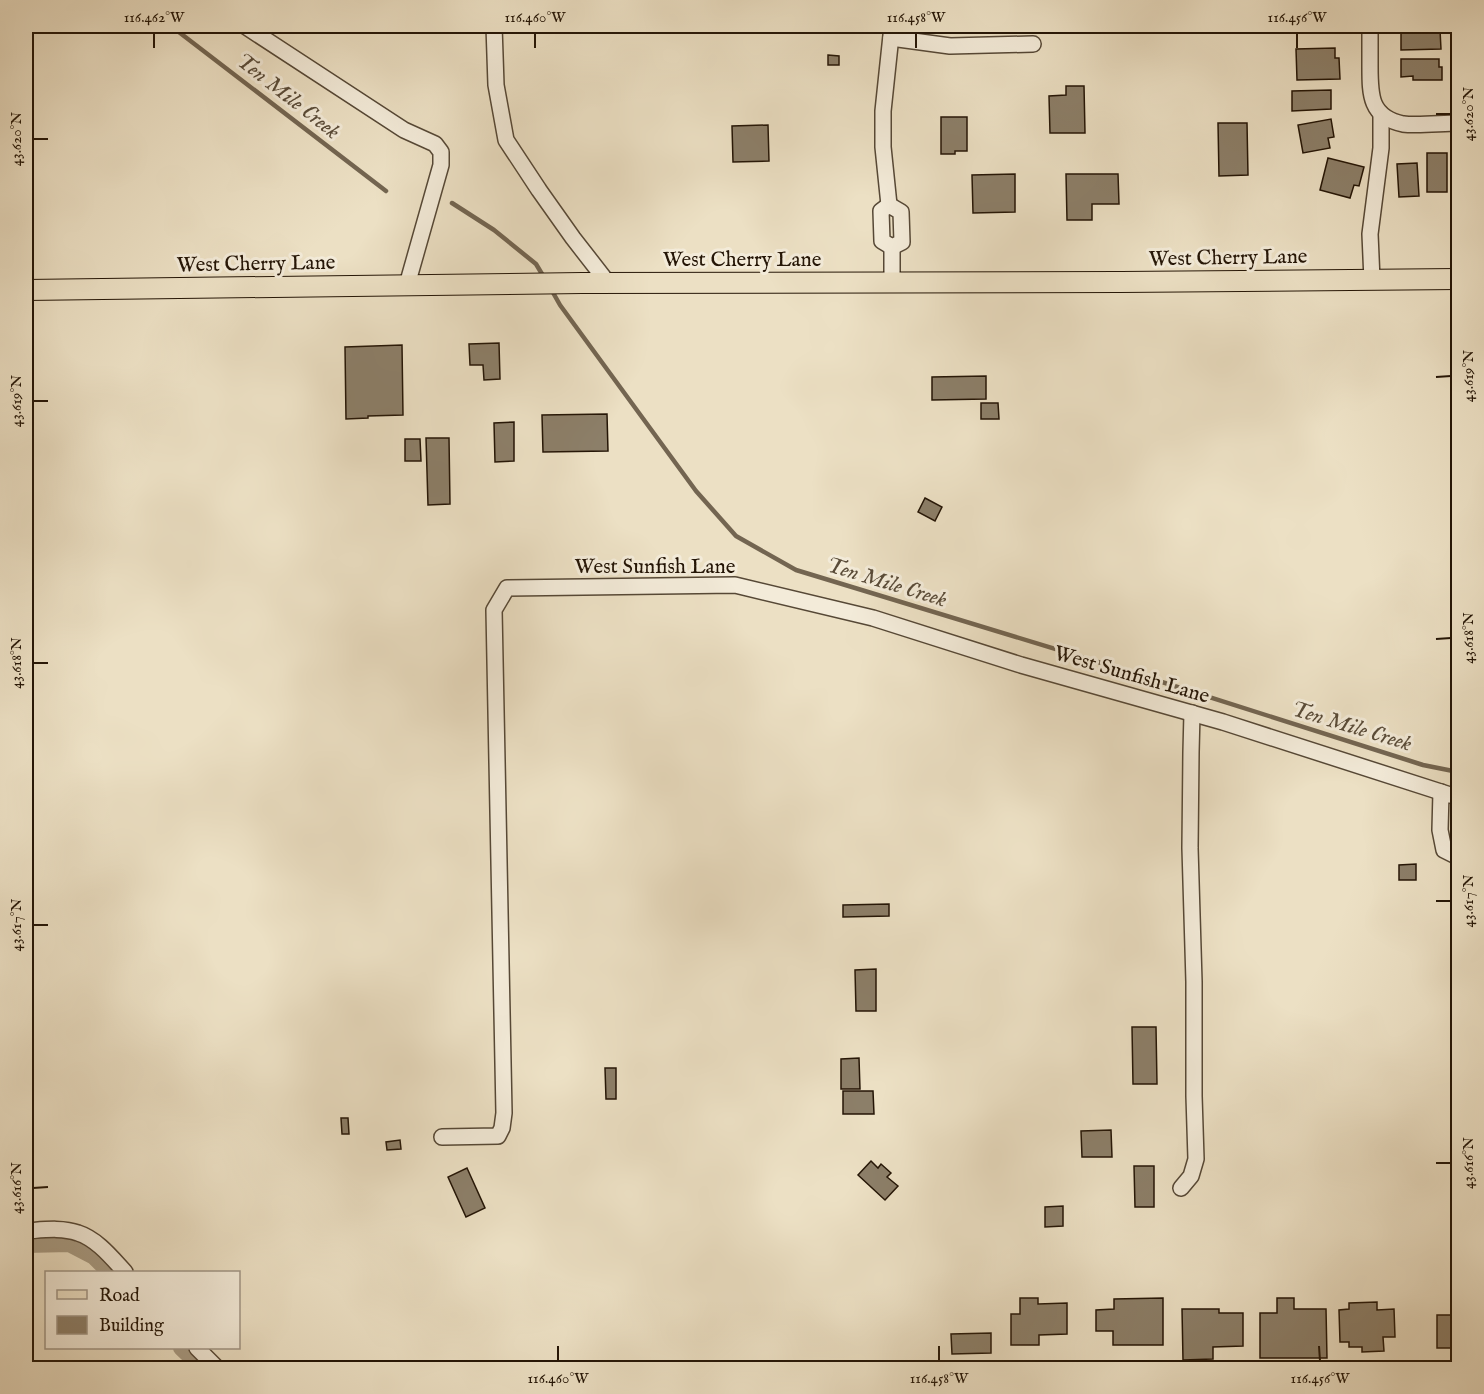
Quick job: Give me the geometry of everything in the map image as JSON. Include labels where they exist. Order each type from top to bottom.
[{"type":"main road","name":"West Cherry Lane","points":[[26,290],[608,283],[1458,279]]},
{"type":"street","points":[[245,26],[404,130],[435,144],[441,152],[441,165],[407,285]]},
{"type":"street","points":[[494,26],[496,85],[506,140],[538,190],[608,283]]},
{"type":"street","points":[[1370,26],[1370,93],[1381,114],[1392,121],[1405,124],[1458,123]]},
{"type":"street","points":[[892,283],[891,247],[882,241],[881,211],[889,206],[883,147],[883,111],[892,32],[950,46],[1033,44]]},
{"type":"street","points":[[1372,280],[1370,234],[1381,148],[1381,114]]},
{"type":"street","name":"West Sunfish Lane","points":[[442,1137],[498,1136],[502,1128],[504,1113],[494,610],[507,588],[735,585],[873,618],[1022,665],[1192,713],[1458,796]]},
{"type":"street","points":[[1181,1188],[1191,1176],[1196,1159],[1190,848],[1192,713]]},
{"type":"street","points":[[1442,792],[1440,830],[1444,850],[1458,857]]},
{"type":"street","points":[[26,1231],[67,1230],[77,1232],[94,1242],[124,1271]]},
{"type":"street","points":[[199,1349],[217,1368]]},
{"type":"building","points":[[821,26],[865,26],[865,33],[822,33]]},
{"type":"building","points":[[1440,30],[1441,49],[1401,50],[1401,31]]},
{"type":"building","points":[[1335,48],[1335,58],[1339,58],[1340,79],[1297,80],[1296,49]]},
{"type":"building","points":[[828,55],[839,56],[839,65],[828,65]]},
{"type":"building","points":[[1401,59],[1439,59],[1439,67],[1442,67],[1442,80],[1413,80],[1413,76],[1401,77]]},
{"type":"building","points":[[1066,86],[1084,86],[1085,133],[1050,133],[1049,96],[1066,95]]},
{"type":"building","points":[[1331,90],[1331,109],[1292,111],[1292,91]]},
{"type":"building","points":[[941,117],[967,117],[967,151],[941,154]]},
{"type":"building","points":[[1331,119],[1334,137],[1328,138],[1330,148],[1303,153],[1298,125]]},
{"type":"building","points":[[1218,123],[1247,123],[1248,175],[1219,176]]},
{"type":"building","points":[[768,125],[769,161],[733,162],[732,126]]},
{"type":"building","points":[[1427,153],[1447,153],[1447,192],[1427,192]]},
{"type":"building","points":[[1328,158],[1364,167],[1359,186],[1354,185],[1350,198],[1320,190]]},
{"type":"building","points":[[1417,163],[1419,196],[1399,197],[1397,164]]},
{"type":"building","points":[[1015,174],[1015,212],[973,213],[972,175]]},
{"type":"building","points":[[1066,174],[1118,174],[1119,204],[1092,204],[1092,220],[1067,220]]},
{"type":"building","points":[[499,343],[500,379],[484,380],[483,365],[470,365],[469,344]]},
{"type":"building","points":[[402,345],[403,415],[346,419],[345,347]]},
{"type":"building","points":[[986,376],[986,399],[932,400],[932,377]]},
{"type":"building","points":[[981,403],[998,403],[999,419],[981,419]]},
{"type":"building","points":[[607,414],[608,451],[543,452],[542,415]]},
{"type":"building","points":[[514,422],[514,461],[495,462],[494,423]]},
{"type":"building","points":[[426,438],[449,438],[450,504],[428,505]]},
{"type":"building","points":[[405,439],[420,439],[421,461],[405,461]]},
{"type":"building","points":[[925,498],[942,507],[935,521],[918,512]]},
{"type":"building","points":[[1416,864],[1416,880],[1399,880],[1399,865]]},
{"type":"building","points":[[889,904],[889,916],[843,917],[843,905]]},
{"type":"building","points":[[876,969],[876,1011],[856,1011],[855,970]]},
{"type":"building","points":[[1132,1027],[1156,1027],[1157,1084],[1133,1084]]},
{"type":"building","points":[[859,1058],[860,1089],[841,1089],[841,1059]]},
{"type":"building","points":[[605,1068],[616,1068],[616,1099],[606,1099]]},
{"type":"building","points":[[843,1091],[873,1091],[874,1114],[843,1114]]},
{"type":"building","points":[[341,1118],[348,1118],[349,1134],[342,1134]]},
{"type":"building","points":[[1111,1130],[1112,1157],[1082,1157],[1081,1131]]},
{"type":"building","points":[[400,1140],[401,1149],[387,1150],[386,1142]]},
{"type":"building","points":[[871,1161],[878,1168],[881,1164],[891,1173],[887,1177],[898,1186],[885,1200],[858,1175]]},
{"type":"building","points":[[1134,1166],[1154,1166],[1154,1207],[1135,1207]]},
{"type":"building","points":[[467,1168],[485,1208],[466,1217],[448,1177]]},
{"type":"building","points":[[1063,1206],[1063,1226],[1045,1227],[1045,1207]]},
{"type":"building","points":[[1020,1298],[1038,1298],[1038,1304],[1067,1303],[1067,1334],[1039,1335],[1039,1345],[1011,1345],[1011,1314],[1020,1314]]},
{"type":"building","points":[[1163,1298],[1163,1345],[1113,1345],[1113,1331],[1096,1331],[1096,1310],[1114,1309],[1114,1299]]},
{"type":"building","points":[[1277,1298],[1294,1298],[1294,1309],[1326,1309],[1327,1358],[1260,1358],[1260,1313],[1277,1313]]},
{"type":"building","points":[[1377,1302],[1377,1310],[1394,1309],[1395,1337],[1383,1337],[1384,1351],[1362,1352],[1362,1347],[1349,1347],[1349,1342],[1340,1342],[1339,1310],[1349,1309],[1349,1303]]},
{"type":"building","points":[[1182,1309],[1219,1309],[1219,1313],[1243,1313],[1243,1346],[1213,1347],[1213,1359],[1183,1360]]},
{"type":"building","points":[[1437,1315],[1458,1315],[1458,1348],[1437,1348]]},
{"type":"building","points":[[991,1333],[991,1353],[952,1354],[951,1334]]},
{"type":"waterway","name":"Ten Mile Creek","points":[[171,26],[386,191]]},
{"type":"waterway","name":"Ten Mile Creek","points":[[452,203],[494,230],[536,264],[545,279]]},
{"type":"waterway","name":"Ten Mile Creek","points":[[551,289],[560,305],[696,491],[736,536],[796,570],[1121,669],[1423,765],[1458,772]]},
{"type":"waterway","points":[[26,1245],[69,1244],[94,1257],[108,1271]]},
{"type":"waterway","points":[[182,1349],[202,1368]]}]
